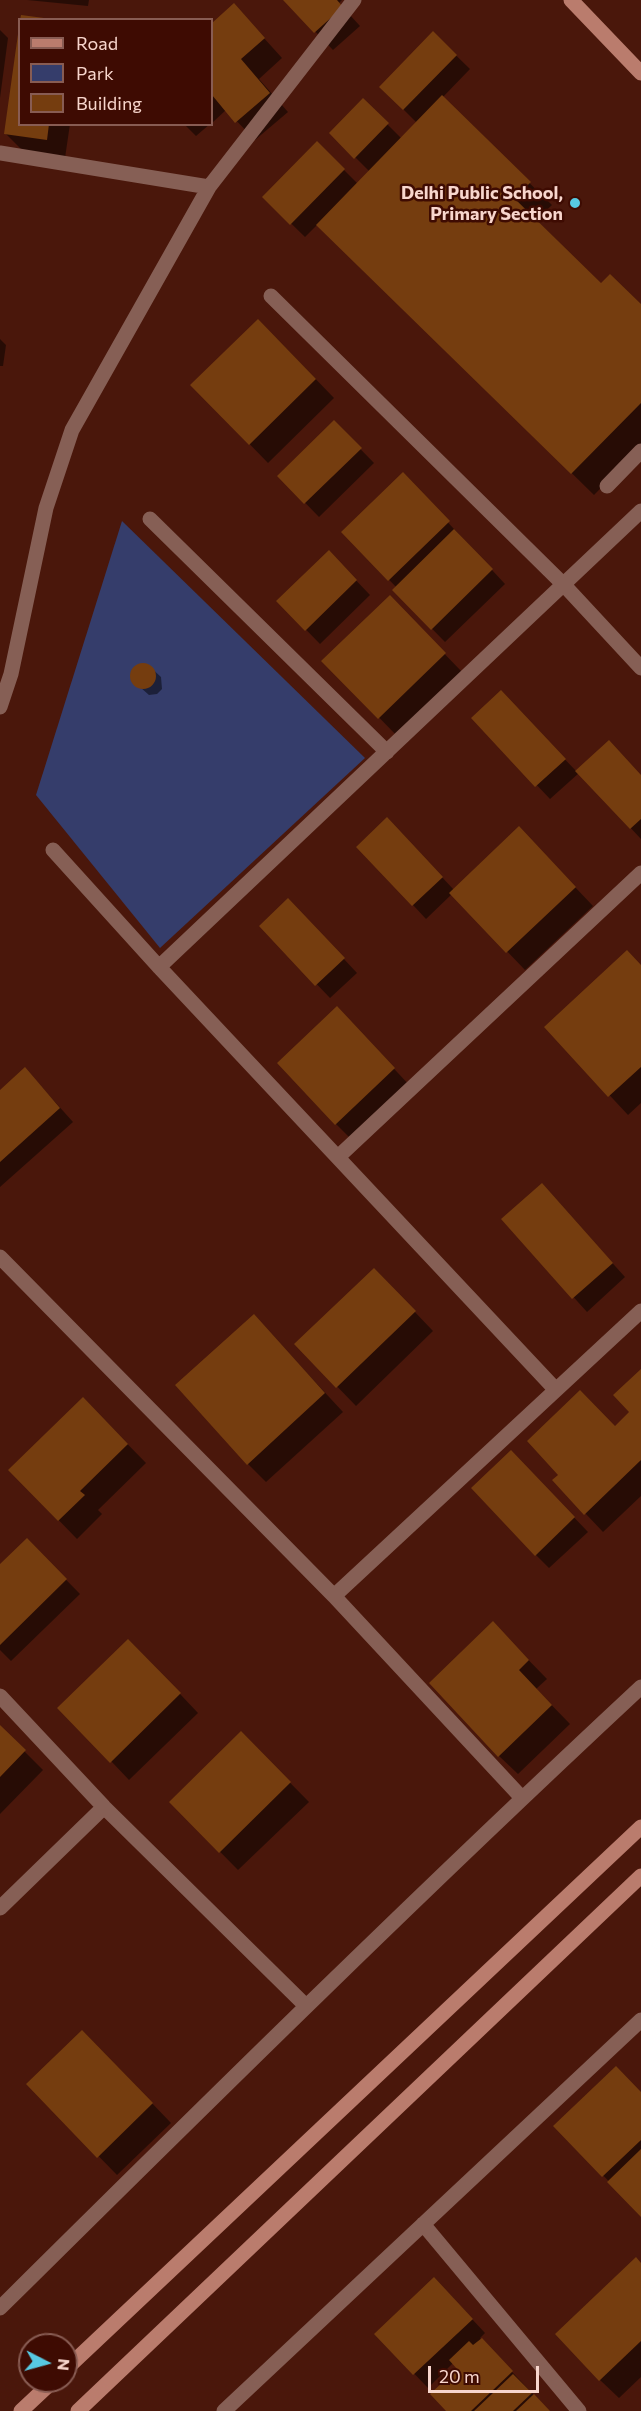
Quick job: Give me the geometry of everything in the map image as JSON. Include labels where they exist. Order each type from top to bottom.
[{"type":"main road","points":[[570,0],[641,73]]},
{"type":"main road","points":[[78,2358],[641,1827]]},
{"type":"main road","points":[[78,2411],[641,1876]]},
{"type":"main road","points":[[21,2411],[40,2393]]},
{"type":"street","points":[[0,707],[11,674],[46,508],[72,430],[209,187],[354,0]]},
{"type":"street","points":[[0,153],[209,187]]},
{"type":"street","points":[[271,296],[564,585],[641,668]]},
{"type":"street","points":[[607,486],[641,451]]},
{"type":"street","points":[[159,968],[641,511]]},
{"type":"street","points":[[150,519],[387,752]]},
{"type":"street","points":[[53,850],[159,968],[556,1390]]},
{"type":"street","points":[[338,1157],[641,873]]},
{"type":"street","points":[[0,1257],[334,1596],[522,1798]]},
{"type":"street","points":[[334,1596],[641,1311]]},
{"type":"street","points":[[0,2308],[306,2006],[641,1687]]},
{"type":"street","points":[[0,1696],[104,1807],[306,2006]]},
{"type":"street","points":[[0,1908],[104,1807]]},
{"type":"street","points":[[224,2411],[641,2020]]},
{"type":"street","points":[[423,2224],[579,2411]]},
{"type":"green space","points":[[122,521],[365,758],[160,948],[36,795]]},
{"type":"building","points":[[283,0],[337,0],[343,7],[314,33]]},
{"type":"building","points":[[234,3],[265,38],[241,59],[270,93],[235,123],[213,96],[213,22]]},
{"type":"building","points":[[21,15],[44,18],[20,18]]},
{"type":"building","points":[[433,31],[457,55],[403,110],[379,87]]},
{"type":"building","points":[[18,34],[18,126],[49,126],[47,140],[4,134]]},
{"type":"building","points":[[442,95],[531,182],[514,198],[601,283],[610,274],[641,304],[641,403],[571,474],[316,225]]},
{"type":"building","points":[[363,98],[389,123],[354,159],[329,133]]},
{"type":"building","points":[[317,141],[345,169],[290,225],[262,197]]},
{"type":"building","points":[[258,319],[316,379],[249,445],[190,385]]},
{"type":"building","points":[[334,420],[362,448],[304,504],[277,476]]},
{"type":"building","points":[[403,472],[450,521],[388,581],[341,532]]},
{"type":"building","points":[[454,529],[493,569],[431,630],[392,590]]},
{"type":"building","points":[[329,550],[357,580],[305,631],[276,601]]},
{"type":"building","points":[[390,595],[446,653],[378,719],[321,661]]},
{"type":"building","points":[[143,663],[152,667],[156,676],[152,685],[143,689],[134,685],[130,676],[134,667]]},
{"type":"building","points":[[501,690],[566,759],[535,787],[471,718]]},
{"type":"building","points":[[609,740],[641,775],[641,819],[630,829],[575,771]]},
{"type":"building","points":[[387,817],[443,877],[412,906],[356,847]]},
{"type":"building","points":[[519,826],[576,887],[506,953],[449,893]]},
{"type":"building","points":[[288,898],[345,958],[315,986],[259,926]]},
{"type":"building","points":[[627,950],[641,965],[641,1067],[608,1097],[544,1027]]},
{"type":"building","points":[[337,1006],[395,1068],[335,1125],[277,1063]]},
{"type":"building","points":[[25,1067],[60,1108],[0,1162],[0,1090]]},
{"type":"building","points":[[542,1183],[613,1263],[572,1299],[501,1219]]},
{"type":"building","points":[[374,1268],[416,1311],[336,1388],[294,1344]]},
{"type":"building","points":[[254,1314],[325,1393],[247,1465],[175,1385]]},
{"type":"building","points":[[641,1369],[641,1460],[584,1515],[552,1480],[558,1475],[527,1441],[580,1390],[615,1426],[629,1412],[613,1395]]},
{"type":"building","points":[[83,1397],[128,1444],[80,1491],[85,1495],[58,1521],[8,1470]]},
{"type":"building","points":[[511,1450],[575,1517],[535,1556],[471,1488]]},
{"type":"building","points":[[27,1538],[67,1579],[0,1645],[0,1564]]},
{"type":"building","points":[[493,1621],[529,1660],[519,1670],[552,1705],[498,1757],[429,1683]]},
{"type":"building","points":[[128,1639],[181,1693],[110,1763],[57,1708]]},
{"type":"building","points":[[0,1725],[26,1750],[0,1777]]},
{"type":"building","points":[[241,1731],[291,1782],[219,1853],[169,1802]]},
{"type":"building","points":[[82,2030],[153,2103],[97,2158],[26,2084]]},
{"type":"building","points":[[616,2066],[641,2092],[641,2140],[602,2177],[553,2126]]},
{"type":"building","points":[[641,2149],[641,2217],[607,2182]]},
{"type":"building","points":[[636,2257],[641,2263],[641,2341],[599,2381],[555,2334]]},
{"type":"building","points":[[434,2277],[473,2319],[413,2375],[374,2334]]},
{"type":"building","points":[[482,2338],[513,2371],[471,2411],[446,2411],[430,2394],[457,2369],[449,2360],[469,2341],[473,2345]]},
{"type":"building","points":[[513,2374],[532,2393],[513,2411],[474,2411]]},
{"type":"building","points":[[534,2394],[550,2411],[516,2411]]},
{"type":"place","name":"Delhi Public School, Primary Section","points":[[575,203]]}]
